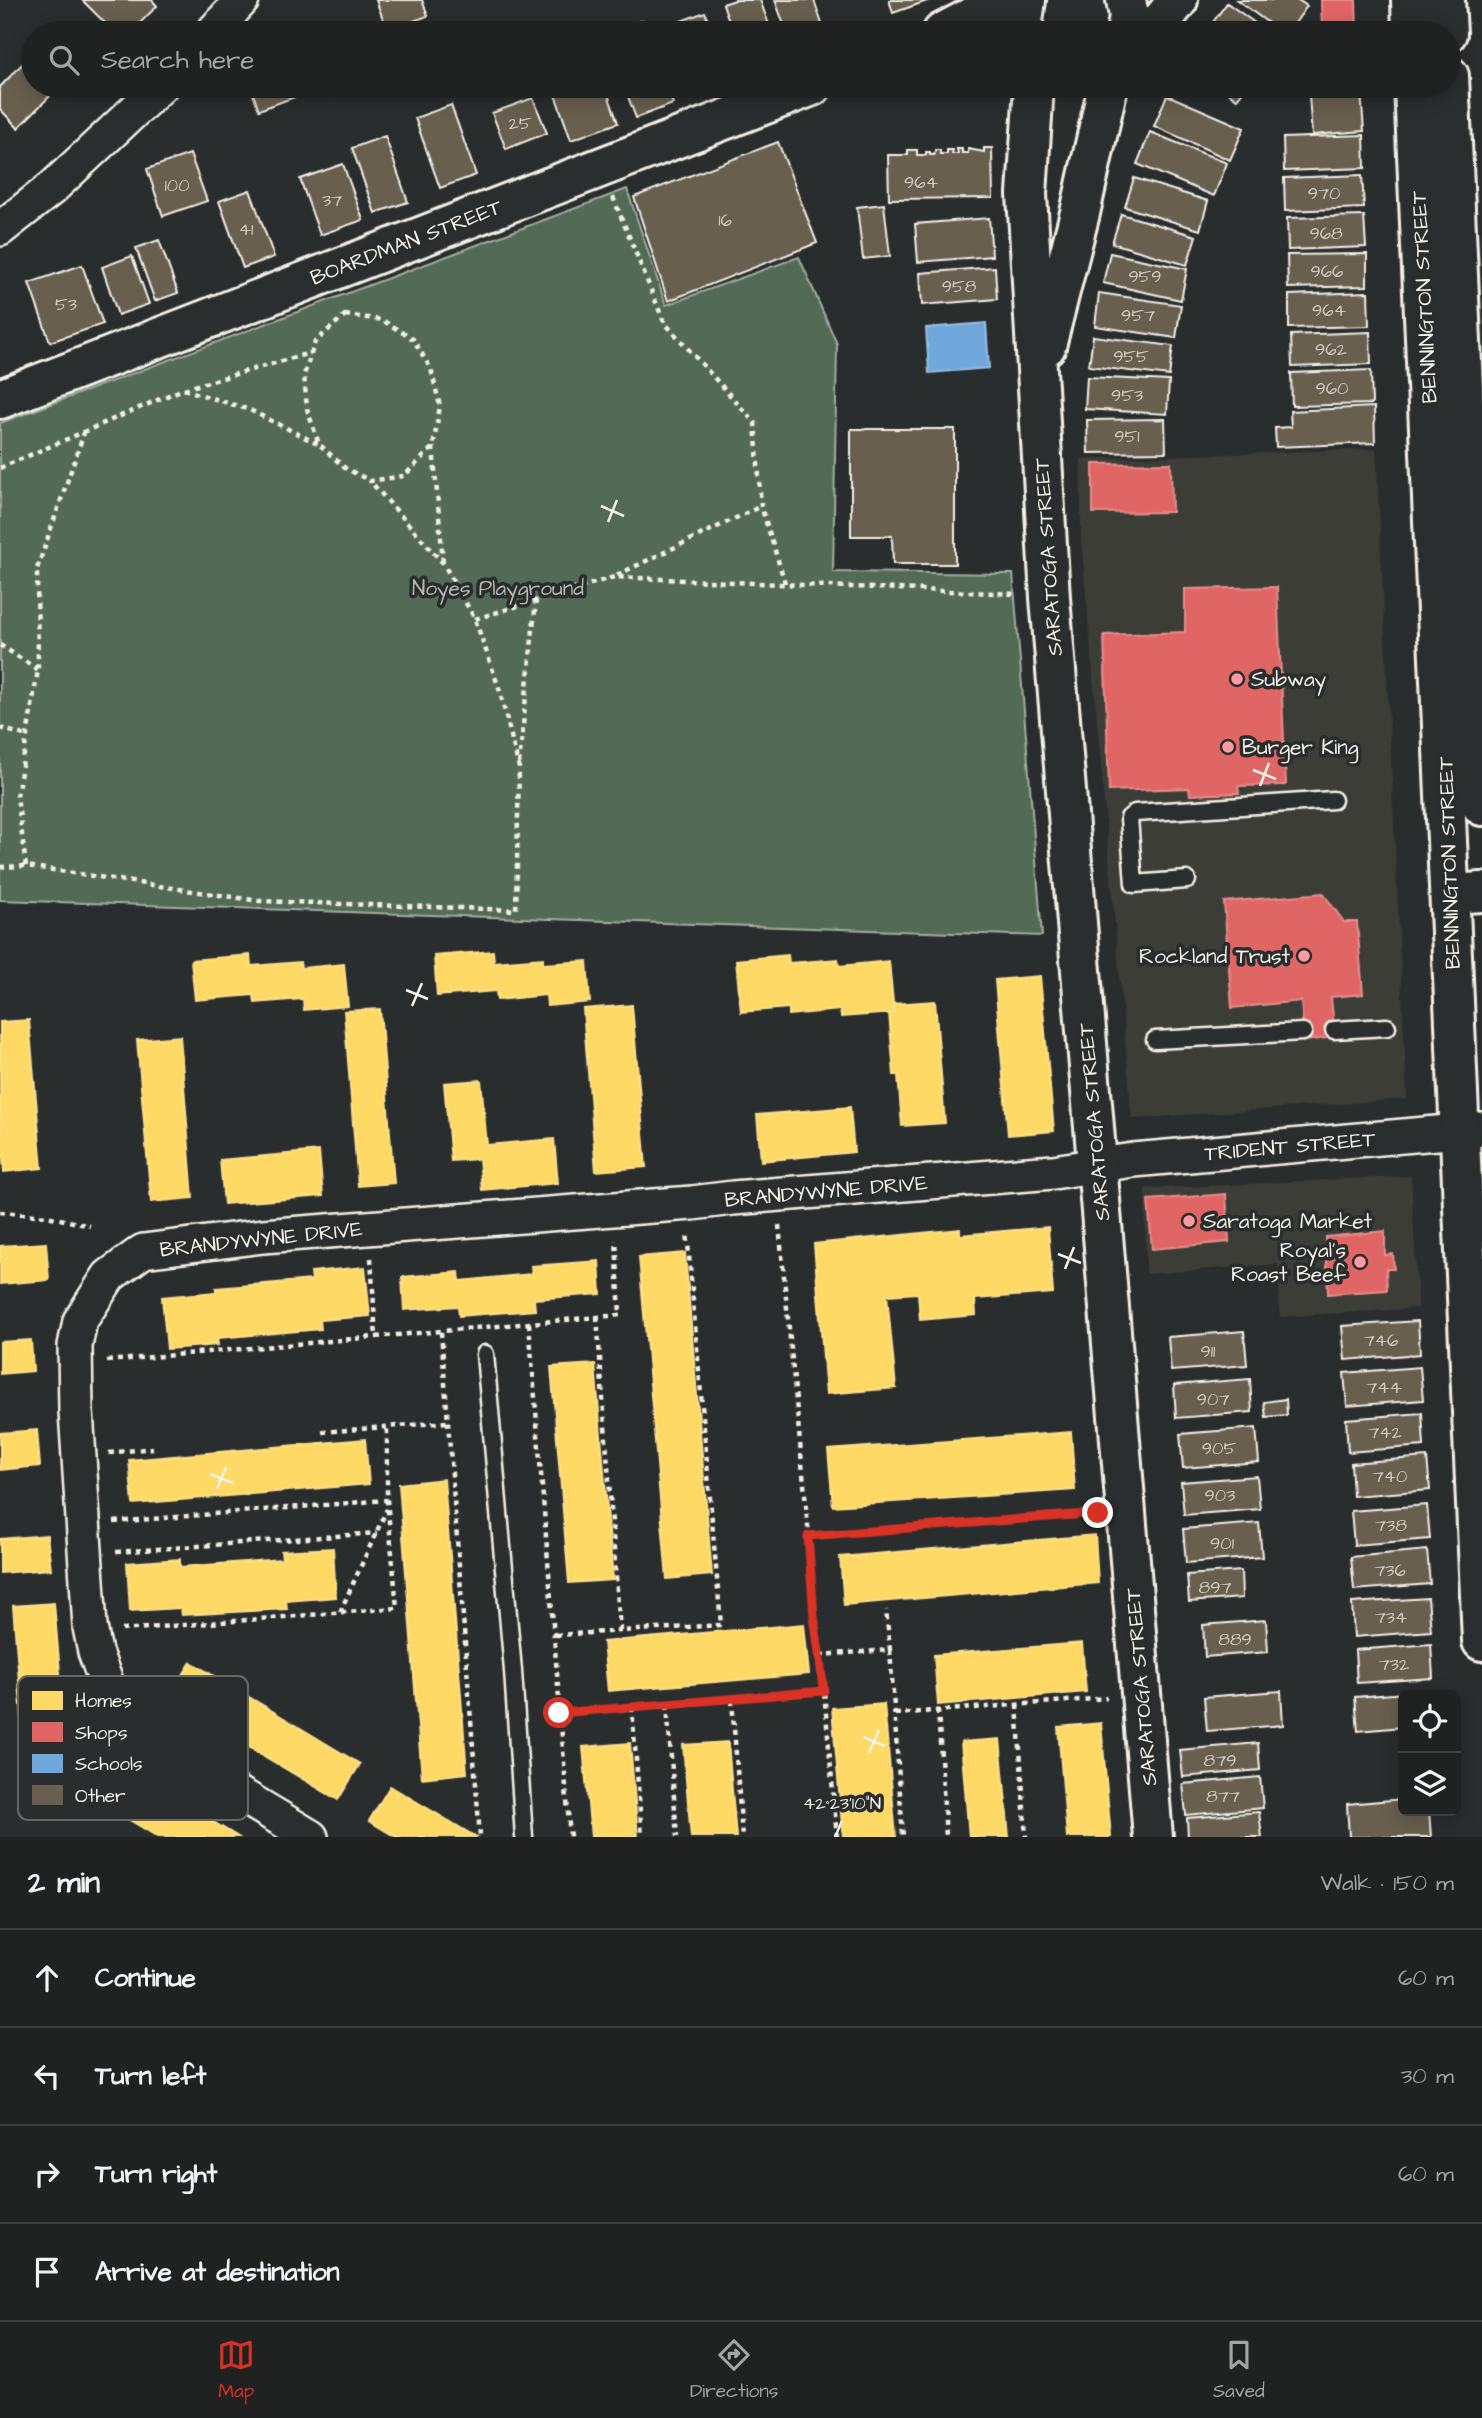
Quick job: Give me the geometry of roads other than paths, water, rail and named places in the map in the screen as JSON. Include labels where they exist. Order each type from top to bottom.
[{"type":"main road","points":[[965,21],[1004,0]]},
{"type":"main road","points":[[1023,21],[1026,0]]},
{"type":"main road","points":[[1126,0],[1128,21]]},
{"type":"main road","points":[[1162,21],[1178,0]]},
{"type":"main road","points":[[1410,0],[1411,21]]},
{"type":"main road","points":[[1445,0],[1446,21]]},
{"type":"main road","name":"BOARDMAN STREET","points":[[0,399],[781,98]]},
{"type":"main road","name":"SARATOGA STREET","points":[[1033,98],[1027,194],[1050,598],[1153,1837]]},
{"type":"main road","name":"SARATOGA STREET","points":[[1038,407],[1049,334],[1105,98]]},
{"type":"main road","name":"BENNINGTON STREET","points":[[1415,98],[1448,432],[1460,706],[1482,1641]]},
{"type":"main road","name":"BENNINGTON STREET","points":[[1448,432],[1464,267],[1451,98]]},
{"type":"main road","name":"BENNINGTON STREET","points":[[1460,706],[1482,806]]},
{"type":"street","points":[[223,21],[242,0]]},
{"type":"street","points":[[0,229],[51,188],[148,98]]},
{"type":"street","name":"TRIDENT STREET","points":[[1098,1165],[1471,1130]]},
{"type":"street","name":"BRANDYWYNE DRIVE","points":[[104,1676],[95,1652],[90,1627],[76,1411],[75,1346],[80,1321],[109,1276],[143,1251],[262,1236],[692,1203],[1053,1172],[1098,1165]]},
{"type":"street","name":"BRANDYWYNE DRIVE","points":[[248,1799],[311,1837]]},
{"type":"lane","points":[[1187,880],[1134,884],[1129,818],[1135,813],[1333,800]]},
{"type":"lane","points":[[1334,1030],[1387,1027]]},
{"type":"lane","points":[[1155,1040],[1303,1032]]},
{"type":"lane","points":[[485,1354],[513,1671],[524,1837]]},
{"type":"place","name":"Subway","points":[[1237,679]]},
{"type":"place","name":"Burger King","points":[[1228,747]]},
{"type":"place","name":"Rockland Trust","points":[[1304,956]]},
{"type":"place","name":"Saratoga Market","points":[[1189,1221]]},
{"type":"place","name":"Royal's Roast Beef","points":[[1360,1262]]},
{"type":"park label","name":"Noyes Playground","points":[[498,588]]}]
